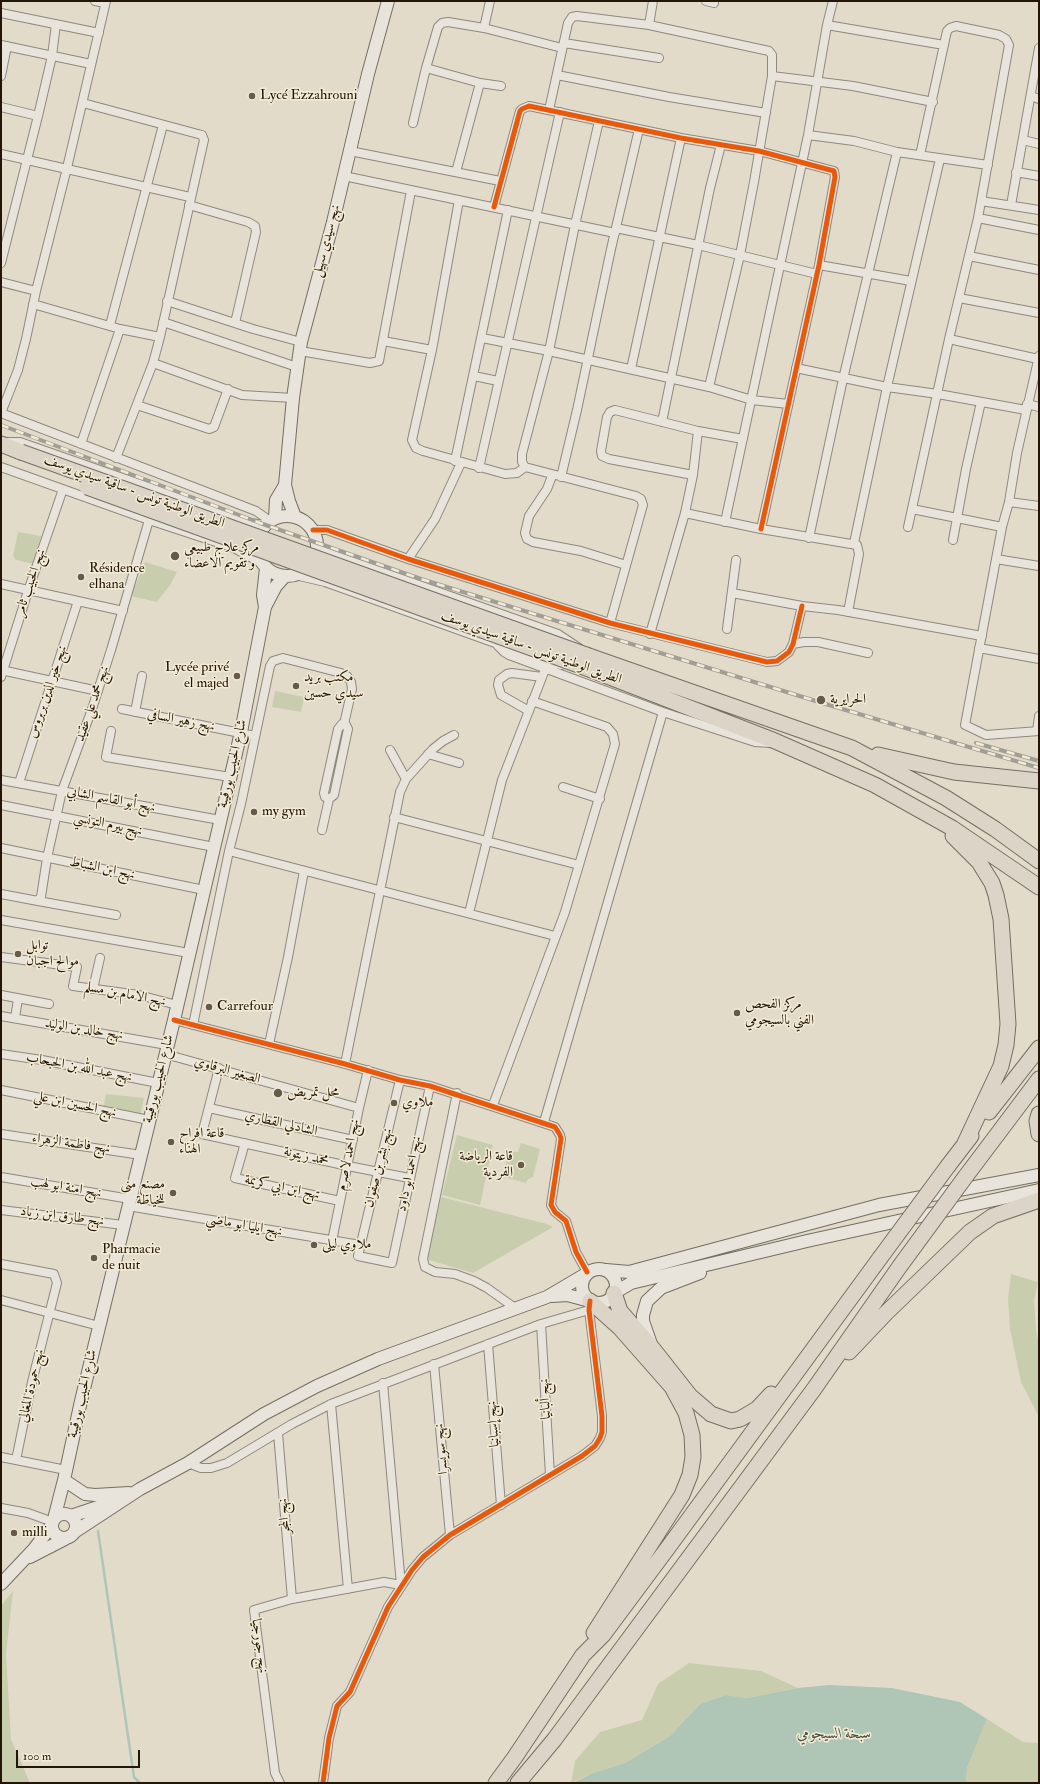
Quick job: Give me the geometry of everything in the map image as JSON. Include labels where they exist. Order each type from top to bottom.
[{"type":"highway","name":"الطريق الوطنية تونس - ساقية سيدي يوسف","points":[[1,443],[20,457],[586,661],[852,748],[946,798],[995,829],[1039,861]]},
{"type":"highway","name":"الطريق الوطنية تونس - ساقية سيدي يوسف","points":[[1,456],[20,457]]},
{"type":"highway","name":"الطريق الوطنية تونس - ساقية سيدي يوسف","points":[[586,661],[868,782],[934,816],[988,851],[1039,887]]},
{"type":"highway","points":[[852,748],[954,772],[1039,781]]},
{"type":"highway","points":[[934,816],[970,853],[986,872],[996,895],[1002,919],[1008,1024],[1006,1045],[998,1076],[965,1143]]},
{"type":"highway","points":[[582,1655],[603,1635],[999,1097],[1039,1048]]},
{"type":"highway","points":[[518,1783],[554,1740],[814,1389],[900,1266],[1039,1079]]},
{"type":"highway","points":[[1039,1114],[1037,1121],[1039,1134]]},
{"type":"highway","points":[[814,1389],[829,1376],[886,1313],[970,1232],[993,1216],[1039,1200]]},
{"type":"highway","points":[[614,1293],[620,1311],[653,1349],[690,1396],[702,1408],[711,1414],[730,1421],[740,1419],[757,1409],[805,1353],[818,1344]]},
{"type":"highway","points":[[496,1783],[515,1757],[582,1655],[597,1627],[682,1494],[690,1475],[693,1457],[692,1435],[686,1413],[672,1387],[620,1328],[590,1305]]},
{"type":"main road","name":"نهج سيدي سهيل","points":[[295,517],[288,501],[285,485],[293,398],[300,346],[344,176],[368,74],[388,1]]},
{"type":"main road","name":"نهج سيدي سهيل","points":[[270,521],[276,500],[285,485]]},
{"type":"main road","points":[[282,516],[295,517],[308,524],[313,530],[317,544],[316,551],[311,564],[301,572],[290,575],[278,574],[265,566],[260,558],[257,545],[260,531],[270,521],[282,516]]},
{"type":"main road","name":"شارع الحبيب بورقيبة","points":[[53,1522],[99,1326],[174,1020],[176,1005],[241,732],[265,607],[265,566]]},
{"type":"main road","name":"شارع الحبيب بورقيبة","points":[[265,607],[276,586],[290,575]]},
{"type":"main road","points":[[2,1580],[24,1560],[53,1522],[62,1514],[70,1515],[106,1505],[188,1463],[264,1414],[317,1386],[378,1359],[547,1297],[598,1268],[629,1272],[879,1205],[1039,1175]]},
{"type":"main road","points":[[547,1297],[567,1295],[590,1305],[601,1303],[631,1283],[807,1241],[1039,1190]]},
{"type":"main road","points":[[653,1349],[646,1332],[643,1315],[647,1301],[652,1294],[661,1288],[730,1259]]},
{"type":"main road","points":[[606,1270],[616,1282],[614,1293]]},
{"type":"main road","points":[[587,1273],[583,1278],[582,1288],[583,1293],[590,1305]]},
{"type":"main road","points":[[65,1475],[85,1494],[95,1495],[134,1491]]},
{"type":"main road","points":[[65,1475],[70,1515],[76,1524],[76,1531]]},
{"type":"main road","points":[[24,1560],[64,1538],[71,1537],[76,1531],[134,1491]]},
{"type":"main road","points":[[53,1522],[55,1535],[64,1538]]},
{"type":"street","points":[[95,1],[105,2],[99,33],[18,370],[1,413],[256,511],[270,521]]},
{"type":"street","points":[[484,28],[490,1]]},
{"type":"street","points":[[649,25],[653,1]]},
{"type":"street","points":[[725,522],[808,135],[827,25],[833,1]]},
{"type":"street","points":[[1,13],[99,33]]},
{"type":"street","points":[[549,110],[568,22],[572,17],[577,16],[649,25],[769,51],[773,58],[772,76],[766,113],[740,255],[709,387]]},
{"type":"street","points":[[413,123],[426,68],[438,27],[442,23],[448,22],[484,28],[563,45],[659,58]]},
{"type":"street","points":[[1,263],[28,159],[52,56],[56,24]]},
{"type":"street","points":[[827,25],[944,45]]},
{"type":"street","points":[[908,527],[978,218],[1009,45],[1008,41],[999,35],[956,26],[950,28],[944,45],[933,102],[920,155]]},
{"type":"street","points":[[1,76],[4,46],[91,64]]},
{"type":"street","points":[[1011,206],[1039,48]]},
{"type":"street","points":[[426,68],[480,83],[501,86]]},
{"type":"street","points":[[557,75],[669,97],[766,113]]},
{"type":"street","points":[[772,76],[817,81],[933,102]]},
{"type":"street","points":[[456,172],[480,83]]},
{"type":"street","points":[[1030,96],[1039,99]]},
{"type":"street","points":[[83,103],[198,134],[204,137],[204,143],[153,363],[116,458]]},
{"type":"street","points":[[494,207],[520,111],[522,108],[530,106],[681,138],[759,151],[831,170],[835,173],[819,265],[761,529]]},
{"type":"street","points":[[1,107],[38,116]]},
{"type":"street","points":[[479,468],[506,343],[537,216],[560,112]]},
{"type":"street","points":[[525,467],[522,462],[522,454],[549,350],[575,225],[599,121]]},
{"type":"street","points":[[110,325],[163,125]]},
{"type":"street","points":[[626,565],[581,551],[533,542],[527,540],[525,533],[529,516],[557,476],[577,410],[615,231],[639,129]]},
{"type":"street","points":[[808,135],[854,142],[897,152],[988,165]]},
{"type":"street","points":[[631,369],[681,138]]},
{"type":"street","points":[[1022,140],[1039,144]]},
{"type":"street","points":[[662,422],[698,245],[721,145]]},
{"type":"street","points":[[350,151],[500,181]]},
{"type":"street","points":[[809,538],[843,379],[897,152]]},
{"type":"street","points":[[1,154],[147,186],[253,224],[256,228],[235,323]]},
{"type":"street","points":[[854,543],[887,387],[940,158]]},
{"type":"street","points":[[1016,172],[1039,176]]},
{"type":"street","points":[[344,176],[575,225],[698,245],[817,274]]},
{"type":"street","points":[[167,302],[235,323],[300,346],[370,363],[375,362],[379,360],[381,356],[411,191]]},
{"type":"street","points":[[459,200],[432,350],[412,440],[419,450],[479,468],[512,474],[525,467],[636,496],[641,499],[643,505],[610,623]]},
{"type":"street","points":[[981,201],[1039,210]]},
{"type":"street","points":[[408,559],[436,519],[458,462],[508,210]]},
{"type":"street","points":[[978,218],[1039,230]]},
{"type":"street","points":[[969,256],[1039,270]]},
{"type":"street","points":[[819,265],[911,281]]},
{"type":"street","points":[[1,282],[36,291]]},
{"type":"street","points":[[959,298],[1039,313]]},
{"type":"street","points":[[33,304],[120,329],[160,337]]},
{"type":"street","points":[[163,322],[297,367]]},
{"type":"street","points":[[81,444],[120,329]]},
{"type":"street","points":[[482,338],[549,350],[671,378],[709,387],[752,400],[788,404]]},
{"type":"street","points":[[950,339],[1039,358],[1037,375],[1026,407],[1009,502],[1002,527],[965,725],[986,735],[1038,731],[1039,716]]},
{"type":"street","points":[[383,341],[432,350]]},
{"type":"street","points":[[153,363],[248,396],[293,398]]},
{"type":"street","points":[[796,368],[843,379],[980,402],[1039,407]]},
{"type":"street","points":[[474,376],[498,381]]},
{"type":"street","points":[[137,405],[209,429],[214,427],[228,390]]},
{"type":"street","points":[[953,540],[980,402]]},
{"type":"street","points":[[693,475],[609,459],[602,456],[601,451],[607,417],[610,412],[615,410],[698,431],[743,439]]},
{"type":"street","points":[[650,634],[685,513],[693,475],[698,431]]},
{"type":"street","points":[[1,443],[20,442],[251,523],[270,521]]},
{"type":"street","points":[[1,467],[149,520],[234,548],[265,566]]},
{"type":"street","name":"نهج الحبيب ثامر","points":[[2,672],[28,591],[64,489]]},
{"type":"street","points":[[1009,502],[1039,506]]},
{"type":"street","points":[[912,509],[1002,527]]},
{"type":"street","points":[[685,513],[809,538],[854,543],[858,546],[859,554],[848,612]]},
{"type":"street","name":"نهج محمد علي عقيد","points":[[38,901],[43,889],[47,858],[62,791],[98,691],[149,520]]},
{"type":"street","points":[[313,530],[327,530],[408,559],[610,623],[767,662],[782,659],[789,652],[793,644],[802,606]]},
{"type":"street","points":[[317,544],[330,554],[558,634],[571,642],[586,661]]},
{"type":"street","points":[[996,559],[1039,566]]},
{"type":"street","points":[[727,629],[736,560]]},
{"type":"street","points":[[290,575],[325,582],[548,662],[586,661]]},
{"type":"street","points":[[1,584],[123,611]]},
{"type":"street","points":[[732,593],[982,636]]},
{"type":"street","name":"نهج خير الدين بربروس","points":[[19,783],[78,601]]},
{"type":"street","points":[[793,644],[818,642],[868,654]]},
{"type":"street","points":[[496,644],[504,652],[663,712],[755,742],[765,743],[774,741]]},
{"type":"street","points":[[979,648],[1039,659]]},
{"type":"street","points":[[194,1025],[229,851],[270,666],[273,661],[280,658],[341,673],[347,676],[351,682],[352,689],[344,724],[338,727],[324,791],[324,795],[329,799],[322,830]]},
{"type":"street","points":[[469,913],[502,780],[546,667]]},
{"type":"street","points":[[2,672],[98,691]]},
{"type":"street","points":[[529,711],[501,695],[498,686],[499,680],[502,676],[512,673],[542,677]]},
{"type":"street","points":[[135,712],[142,676]]},
{"type":"street","points":[[493,1105],[565,912],[600,799],[615,739],[611,730],[602,725],[532,701]]},
{"type":"street","name":"نهج زهير السافي","points":[[122,709],[255,736]]},
{"type":"street","points":[[544,1122],[663,712]]},
{"type":"street","points":[[112,731],[106,757],[230,777]]},
{"type":"street","points":[[345,1064],[400,792],[406,779],[428,754],[437,745],[454,735]]},
{"type":"street","points":[[390,750],[406,779]]},
{"type":"street","points":[[428,754],[459,762]]},
{"type":"street","name":"نهج أبو القاسم الشابي","points":[[1,780],[220,820]]},
{"type":"street","points":[[563,787],[600,799]]},
{"type":"street","name":"نهج بيرم التونسي","points":[[1,804],[214,847]]},
{"type":"street","points":[[394,817],[579,865]]},
{"type":"street","name":"نهج ابن الشباط","points":[[1,848],[204,890]]},
{"type":"street","points":[[229,851],[555,936]]},
{"type":"street","points":[[269,1044],[288,957],[304,870]]},
{"type":"street","points":[[1,894],[116,915]]},
{"type":"street","points":[[1,920],[189,953]]},
{"type":"street","name":"نهج الامام بن مسلم","points":[[1,957],[77,967],[73,986],[139,995],[176,1005]]},
{"type":"street","points":[[93,989],[100,958]]},
{"type":"street","points":[[1,995],[49,1004]]},
{"type":"street","points":[[15,1018],[18,999]]},
{"type":"street","name":"نهج خالد بن الوليد","points":[[1,1016],[166,1049]]},
{"type":"street","points":[[174,1020],[368,1070],[400,1080],[457,1093],[555,1127],[560,1134],[561,1139],[551,1205],[555,1212],[566,1221],[576,1252],[587,1273]]},
{"type":"street","name":"الصغير البرقاوي","points":[[166,1049],[219,1068],[359,1108]]},
{"type":"street","name":"نهج عبد الله بن الحبحاب","points":[[1,1054],[42,1060],[158,1083]]},
{"type":"street","points":[[209,1108],[219,1068]]},
{"type":"street","name":"نهج احمد لاصرم","points":[[332,1241],[368,1070]]},
{"type":"street","name":"نهج بشر بن صفوان","points":[[358,1256],[400,1080]]},
{"type":"street","name":"نهج احمد ابو داود","points":[[358,1256],[392,1263],[409,1178],[430,1086]]},
{"type":"street","name":"نهج الحسين ابن علي","points":[[1,1090],[149,1120]]},
{"type":"street","points":[[457,1093],[423,1259],[425,1267],[435,1272],[455,1274],[474,1280],[515,1308]]},
{"type":"street","name":"محمد زيتونة","points":[[209,1108],[202,1134],[409,1178]]},
{"type":"street","name":"الشادلي القطاري","points":[[209,1108],[353,1140]]},
{"type":"street","name":"نهج فاطمة الزهراء","points":[[1,1134],[141,1155]]},
{"type":"street","name":"تهج ابن ابي كريمة","points":[[245,1143],[236,1178],[340,1201]]},
{"type":"street","name":"نهج امنة ابو لهب","points":[[1,1177],[129,1203]]},
{"type":"street","name":"نهج ايليا ابو ماضي","points":[[129,1203],[360,1245]]},
{"type":"street","name":"نهج طارق ابن زياد","points":[[1,1210],[124,1225]]},
{"type":"street","name":"نهج حمودة المغالي","points":[[1,1264],[54,1274],[57,1283],[16,1460]]},
{"type":"street","points":[[1,1300],[99,1326]]},
{"type":"street","points":[[188,1463],[201,1468],[219,1466],[227,1463],[331,1404],[590,1305],[602,1432],[600,1438],[595,1446],[582,1456],[450,1535],[423,1557],[401,1584],[388,1607],[350,1692],[337,1706],[328,1738],[323,1783]]},
{"type":"street","name":"نهج ألبانيا","points":[[541,1324],[550,1475]]},
{"type":"street","name":"نهج إسبانيا","points":[[488,1344],[501,1505]]},
{"type":"street","name":"نهج سويسرا","points":[[434,1364],[450,1535]]},
{"type":"street","points":[[383,1383],[401,1584]]},
{"type":"street","points":[[331,1404],[348,1590]]},
{"type":"street","name":"نهج المجر","points":[[278,1433],[292,1599]]},
{"type":"street","points":[[1,1457],[65,1475]]},
{"type":"street","points":[[1,1508],[28,1513],[53,1522]]},
{"type":"street","name":"نهج جورجيا","points":[[280,1783],[275,1773],[254,1610],[292,1599],[348,1590],[384,1582],[401,1584]]},
{"type":"shaded area","points":[[18,532],[41,536],[34,564],[16,560],[13,556]]},
{"type":"shaded area","points":[[145,562],[177,572],[170,585],[157,602],[131,596]]},
{"type":"shaded area","points":[[275,691],[304,697],[301,712],[272,707]]},
{"type":"shaded area","points":[[106,1094],[144,1098],[140,1116],[103,1109]]},
{"type":"shaded area","points":[[457,1135],[493,1145],[480,1205],[442,1195]]},
{"type":"shaded area","name":"قاعة الرياضة الفردية","points":[[521,1143],[540,1149],[533,1177],[528,1179],[526,1183],[503,1177],[509,1151],[518,1152]]},
{"type":"shaded area","points":[[441,1197],[547,1224],[553,1227],[473,1273],[429,1260],[427,1255]]},
{"type":"shaded area","points":[[1011,1274],[1038,1282],[1034,1300],[1036,1331],[1039,1344],[1039,1417],[1021,1382],[1010,1329],[1008,1299]]},
{"type":"shaded area","points":[[13,1591],[6,1654],[11,1739],[30,1783],[1,1783],[1,1606]]},
{"type":"shaded area","points":[[689,1663],[761,1671],[798,1688],[747,1698],[726,1695],[700,1704],[670,1736],[625,1763],[593,1773],[571,1783],[575,1761],[600,1732],[642,1720],[658,1684]]},
{"type":"shaded area","points":[[987,1719],[1023,1742],[1039,1743],[1039,1783],[966,1783],[967,1768]]},
{"type":"water","name":"سبخة السيجومي","points":[[829,1685],[892,1688],[960,1702],[987,1719],[967,1768],[966,1783],[573,1783],[593,1773],[625,1763],[670,1736],[700,1704],[726,1695],[747,1698],[798,1688]]},
{"type":"waterway","points":[[98,1531],[134,1777],[140,1783]]},
{"type":"railway","points":[[1,425],[260,523],[421,579],[819,702],[1039,768]]},
{"type":"railway","points":[[976,743],[1039,761]]},
{"type":"cycle path","points":[[494,207],[520,111],[529,106],[681,138],[759,151],[834,171],[835,177],[819,265],[761,529]]},
{"type":"cycle path","points":[[313,530],[327,530],[408,559],[610,623],[767,662],[777,661],[789,652],[793,644],[802,606]]},
{"type":"cycle path","points":[[174,1020],[345,1064],[400,1080],[430,1086],[555,1127],[561,1139],[551,1205],[555,1212],[566,1221],[576,1252],[587,1272]]},
{"type":"cycle path","points":[[323,1783],[329,1738],[337,1706],[350,1692],[388,1607],[412,1570],[423,1557],[450,1535],[582,1456],[595,1446],[600,1438],[602,1432],[602,1416],[589,1310],[590,1301]]},
{"type":"place","name":"Lycé Ezzahrouni","points":[[252,96]]},
{"type":"place","name":"مركز علاج طبيعي و تقويم الاعضاء","points":[[175,556]]},
{"type":"place","name":"Résidence elhana","points":[[81,577]]},
{"type":"place","name":"Lycée privé el majed","points":[[237,676]]},
{"type":"place","name":"مكتب بريد سيدي حسين","points":[[296,686]]},
{"type":"place","name":"الحرايرية","points":[[821,700]]},
{"type":"place","name":"my gym","points":[[254,812]]},
{"type":"place","name":"توابل موالح اجبان","points":[[18,954]]},
{"type":"place","name":"Carrefour","points":[[209,1007]]},
{"type":"place","name":"مركز الفحص الفني بالسيجومي","points":[[737,1013]]},
{"type":"place","name":"محل تمريض","points":[[278,1093]]},
{"type":"place","name":"ملاوي","points":[[394,1103]]},
{"type":"place","name":"قاعة افراح الهناء","points":[[171,1142]]},
{"type":"place","name":"قاعة الرياضة الفردية","points":[[521,1165]]},
{"type":"place","name":"مصنع منى للخياطة","points":[[173,1193]]},
{"type":"place","name":"ملاوي ليلى","points":[[314,1245]]},
{"type":"place","name":"Pharmacie de nuit","points":[[94,1258]]},
{"type":"place","name":"milli","points":[[14,1533]]}]
